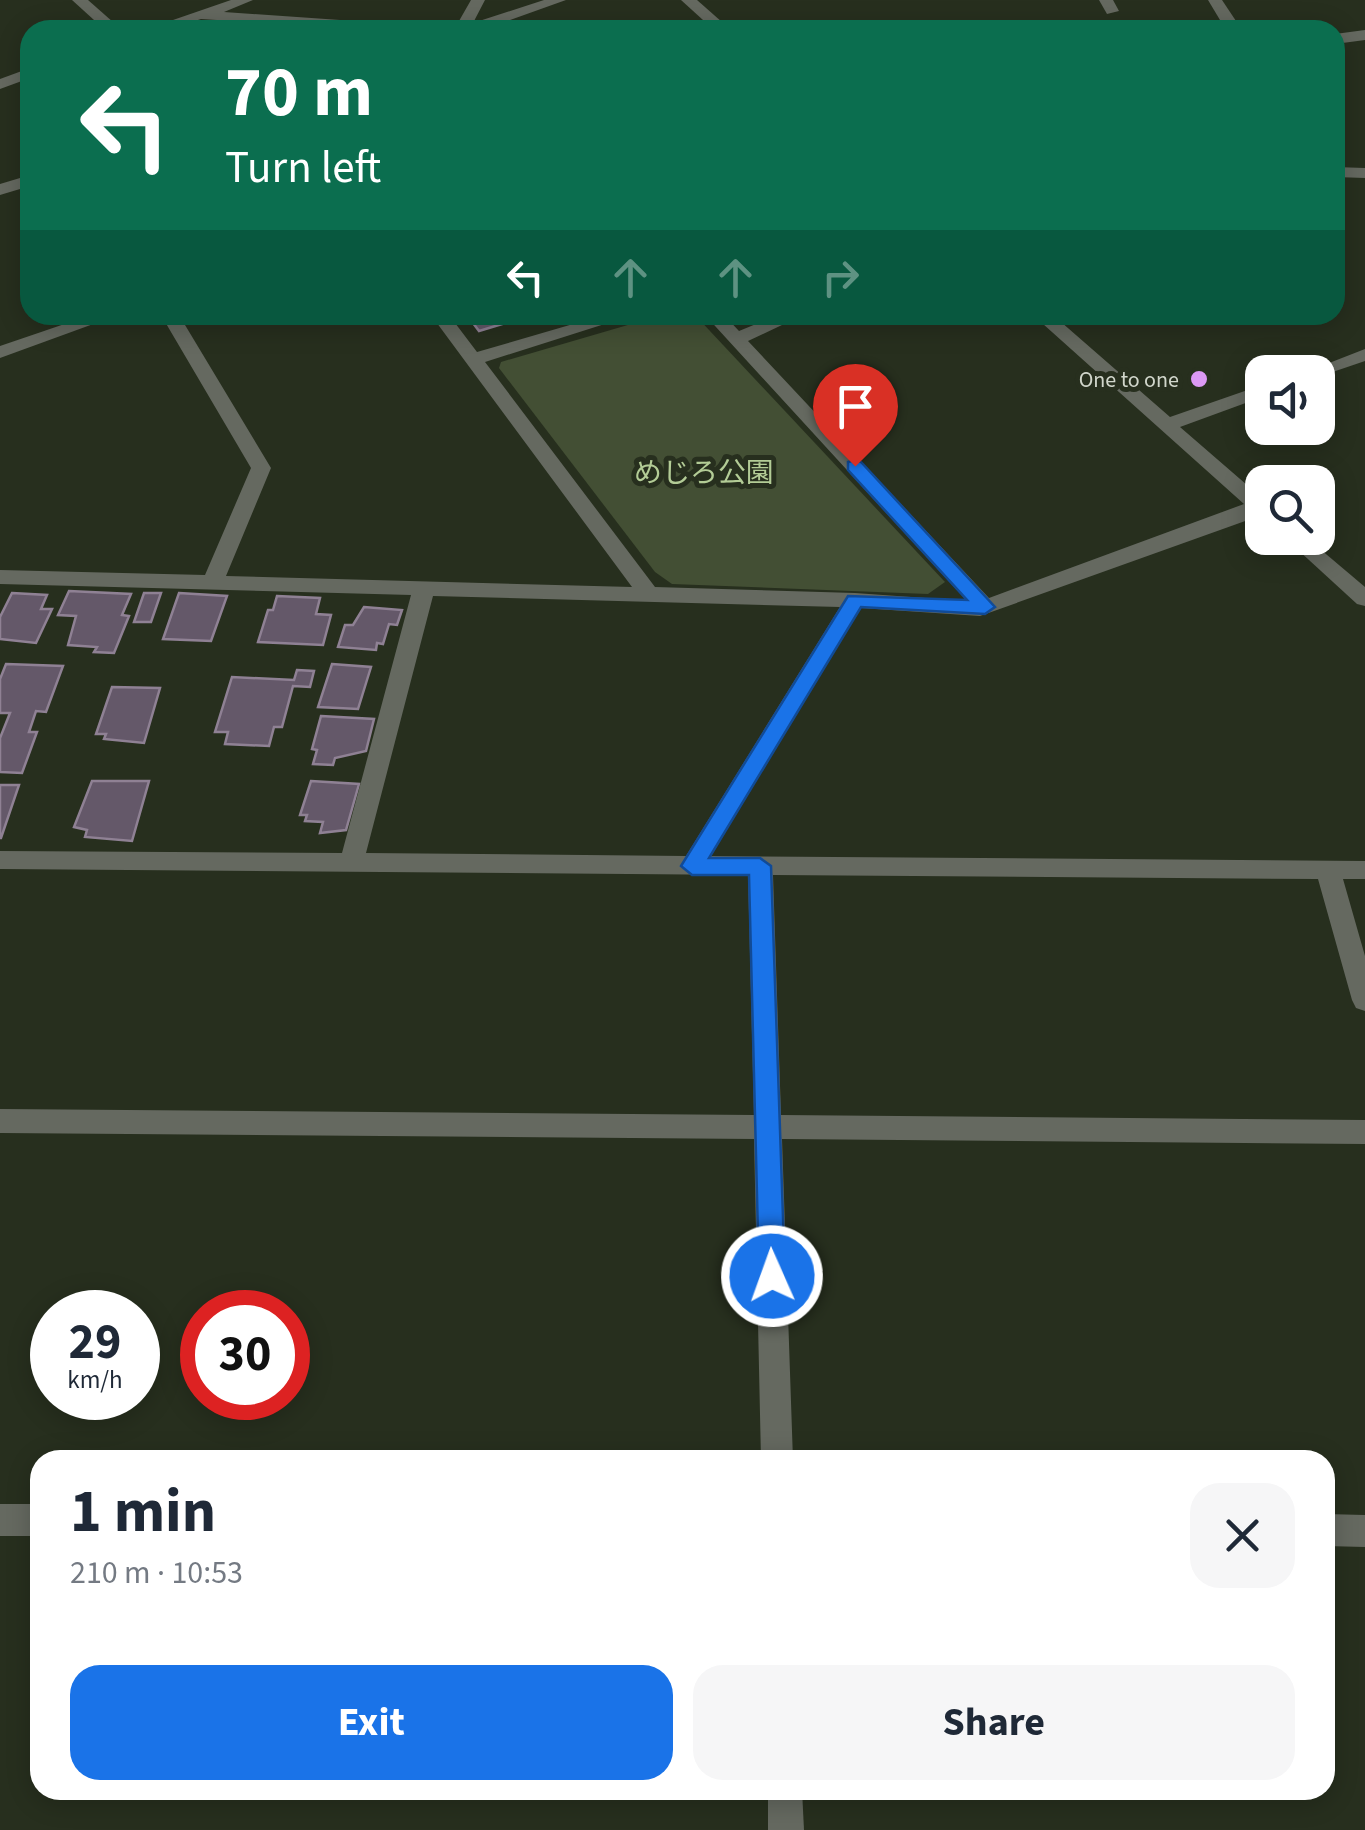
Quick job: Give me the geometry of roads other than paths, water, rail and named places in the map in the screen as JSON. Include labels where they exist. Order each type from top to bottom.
[{"type":"street","points":[[78,0],[102,20]]},
{"type":"street","points":[[185,20],[246,0]]},
{"type":"street","points":[[496,20],[559,0]]},
{"type":"street","points":[[688,0],[711,20]]},
{"type":"street","points":[[201,15],[283,20]]},
{"type":"street","points":[[0,352],[80,325]]},
{"type":"street","points":[[176,325],[262,468],[212,583]]},
{"type":"street","points":[[447,325],[649,594]]},
{"type":"street","points":[[473,360],[590,325]]},
{"type":"street","points":[[723,325],[985,607]]},
{"type":"street","points":[[736,339],[770,325]]},
{"type":"street","points":[[1053,325],[1245,494]]},
{"type":"street","points":[[1335,365],[1365,355]]},
{"type":"street","points":[[1166,425],[1245,397]]},
{"type":"street","points":[[0,577],[855,600],[985,607],[1245,514]]},
{"type":"street","points":[[1314,555],[1365,600]]},
{"type":"street","points":[[350,864],[424,588]]},
{"type":"street","points":[[692,866],[855,600]]},
{"type":"street","points":[[0,860],[1365,870]]},
{"type":"street","points":[[760,866],[776,1450]]},
{"type":"street","points":[[1328,871],[1365,1000]]},
{"type":"street","points":[[0,1121],[1365,1132]]},
{"type":"street","points":[[0,1520],[30,1520]]},
{"type":"street","points":[[1335,1530],[1365,1530]]},
{"type":"street","points":[[785,1800],[786,1830]]},
{"type":"place","name":"One to one","points":[[1199,379]]},
{"type":"park label","name":"めじろ公園","points":[[704,472]]}]
